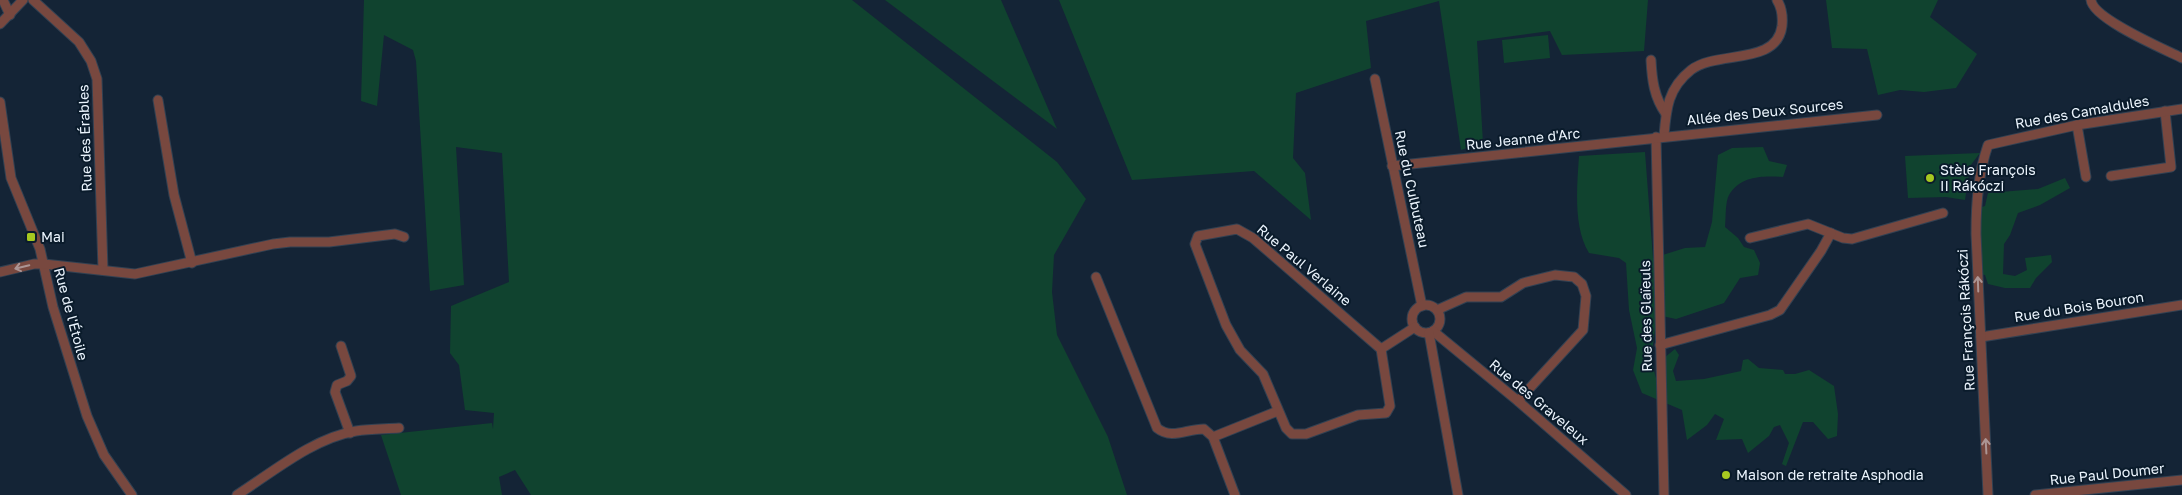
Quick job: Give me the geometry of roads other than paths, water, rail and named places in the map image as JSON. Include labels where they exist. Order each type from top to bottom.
[{"type":"street","points":[[4,0],[10,15]]},
{"type":"street","points":[[0,24],[23,0]]},
{"type":"street","name":"Rue des Érables","points":[[33,0],[79,42],[92,61],[97,79],[102,270]]},
{"type":"street","name":"Rue des Glaïeuls","points":[[1664,495],[1660,345],[1660,136],[1667,104],[1676,86],[1692,70],[1711,60],[1760,52],[1774,43],[1782,28],[1783,18],[1777,0]]},
{"type":"street","points":[[2091,0],[2092,5],[2103,17],[2182,58]]},
{"type":"street","points":[[1651,60],[1652,77],[1658,102],[1666,114]]},
{"type":"street","name":"Rue du Culbuteau","points":[[1375,79],[1422,306]]},
{"type":"street","points":[[158,100],[174,196],[192,263]]},
{"type":"street","name":"Rue de l'Étoile","points":[[0,102],[4,154],[11,178],[44,264],[53,307],[87,416],[104,455],[132,495]]},
{"type":"street","name":"Rue des Camaldules","points":[[1988,145],[2077,125],[2182,109]]},
{"type":"street","points":[[2111,176],[2171,167],[2165,111]]},
{"type":"street","name":"Allée des Deux Sources","points":[[1660,136],[1877,115]]},
{"type":"street","points":[[2077,125],[2086,177]]},
{"type":"street","name":"Rue Jeanne d'Arc","points":[[1392,166],[1572,148],[1660,136]]},
{"type":"street","name":"Rue François Rákóczi","points":[[1988,145],[1980,168],[1976,206],[1988,495]]},
{"type":"street","points":[[1750,238],[1808,224],[1852,239],[1943,213]]},
{"type":"street","name":"Rue Paul Verlaine","points":[[1237,229],[1253,238],[1381,349],[1390,406],[1386,413],[1358,415],[1306,434],[1292,434],[1286,428],[1263,374],[1240,350],[1226,325],[1195,244],[1198,236],[1237,229]]},
{"type":"street","points":[[1660,345],[1770,315],[1780,310],[1821,251],[1831,233]]},
{"type":"street","points":[[0,272],[34,264],[44,264],[135,274],[273,244],[395,234],[404,237]]},
{"type":"street","points":[[1437,310],[1466,297],[1501,297],[1523,283],[1555,275],[1574,277],[1582,284],[1586,296],[1583,330],[1518,401]]},
{"type":"street","points":[[1096,277],[1157,428],[1164,434],[1177,435],[1192,429],[1204,429],[1213,437],[1236,495]]},
{"type":"street","points":[[1430,305],[1437,310],[1440,323],[1431,332],[1419,331],[1415,327],[1412,319],[1414,313],[1422,306],[1430,305]]},
{"type":"street","name":"Rue du Bois Bouron","points":[[1981,337],[2182,305]]},
{"type":"street","points":[[1381,349],[1415,327]]},
{"type":"street","points":[[1431,332],[1458,495]]},
{"type":"street","name":"Rue des Graveleux","points":[[1431,332],[1518,401],[1626,495]]},
{"type":"street","points":[[341,346],[351,376],[347,381],[337,385],[335,392],[350,433]]},
{"type":"street","points":[[1213,437],[1278,411]]},
{"type":"street","points":[[237,495],[303,453],[326,441],[350,433],[398,428]]},
{"type":"street","name":"Rue Paul Doumer","points":[[2035,495],[2182,480]]},
{"type":"place","name":"Stèle François II Rákóczi","points":[[1930,178]]},
{"type":"place","name":"Mai","points":[[31,237]]},
{"type":"place","name":"Maison de retraite Asphodia","points":[[1726,475]]}]
